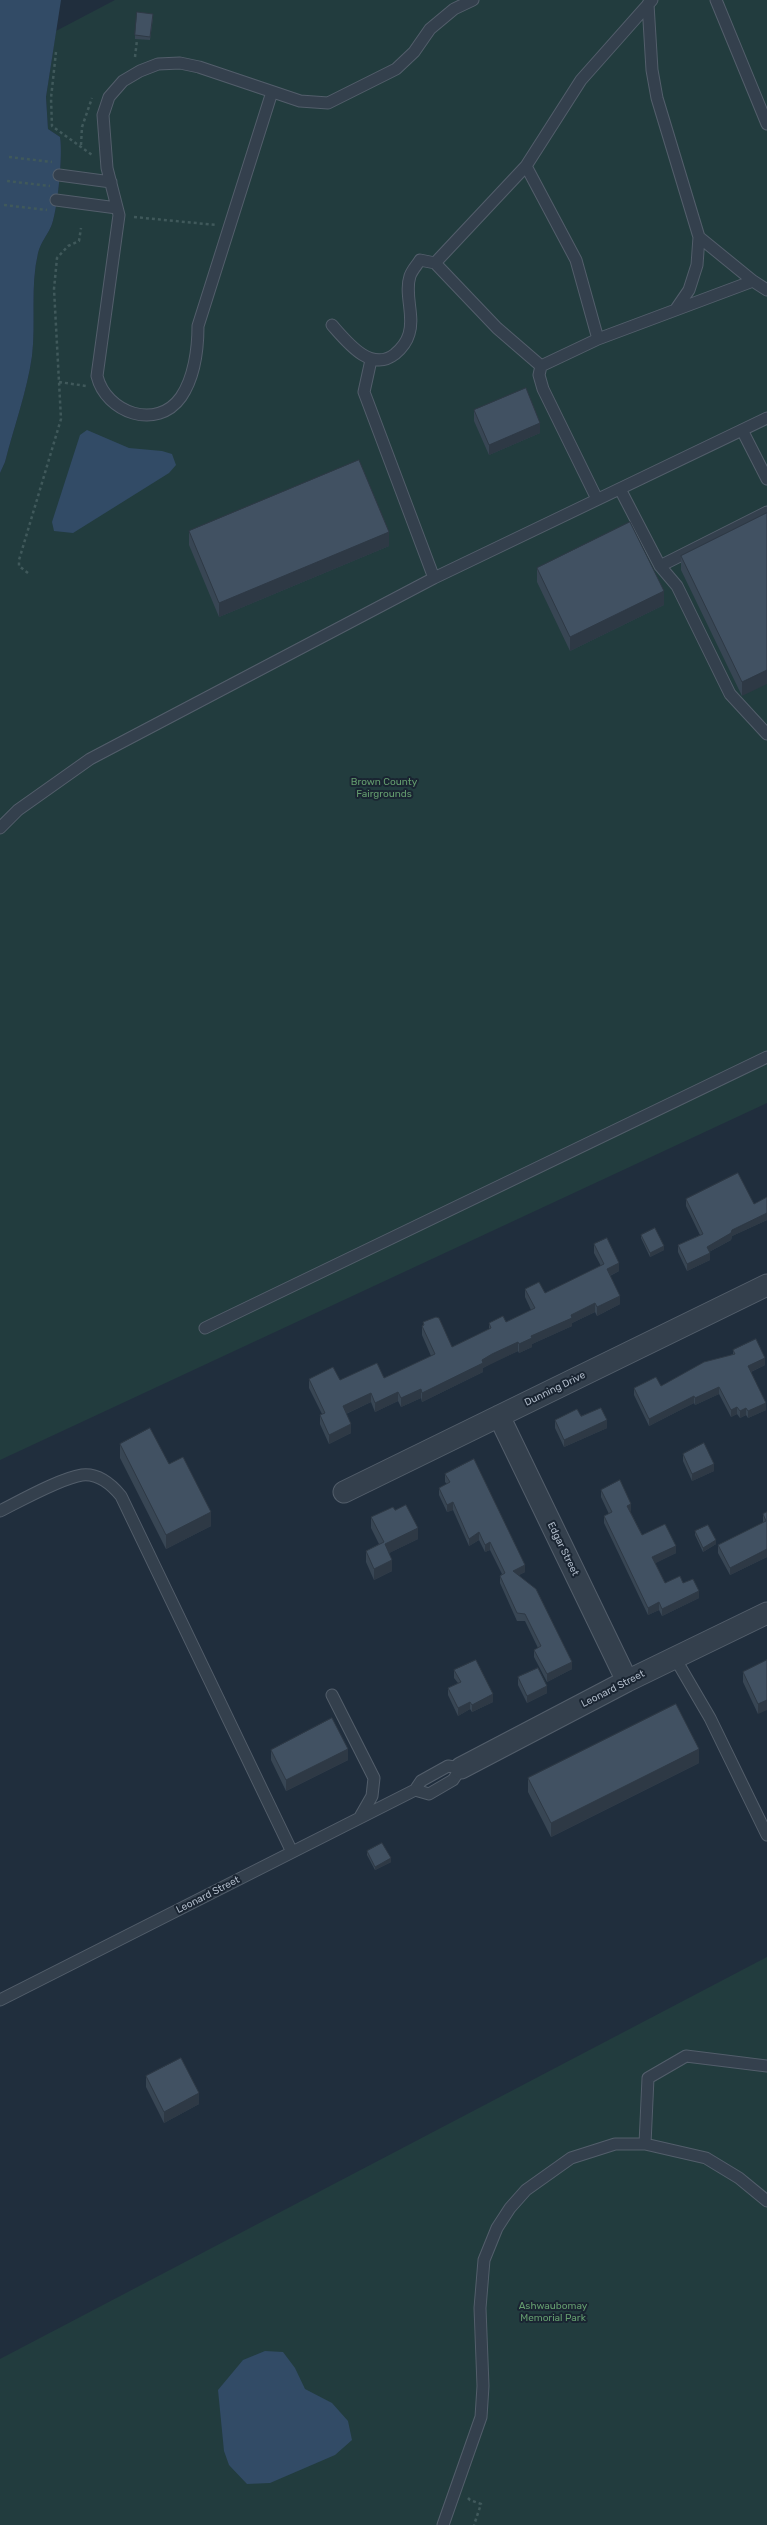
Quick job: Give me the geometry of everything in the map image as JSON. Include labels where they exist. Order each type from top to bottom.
[{"type":"street","name":"Dunning Drive","points":[[344,1492],[767,1285]]},
{"type":"street","name":"Edgar Street","points":[[499,1416],[627,1681]]},
{"type":"street","name":"Leonard Street","points":[[461,1768],[627,1681],[767,1613]]},
{"type":"lane","points":[[272,92],[198,326],[198,345],[193,365],[180,398],[160,412],[137,414],[113,404],[100,388],[97,376],[118,211],[107,168],[103,115],[109,97],[123,81],[140,71],[158,64],[199,66],[272,92],[314,104],[328,103],[396,69],[414,52],[430,29],[454,9],[473,0]]},
{"type":"lane","points":[[716,0],[767,124]]},
{"type":"lane","points":[[435,264],[526,166],[581,80],[650,2]]},
{"type":"lane","points":[[650,2],[652,70],[657,98],[698,237],[697,265],[689,290],[676,309]]},
{"type":"lane","points":[[526,166],[576,260],[598,339]]},
{"type":"lane","points":[[59,175],[111,182]]},
{"type":"lane","points":[[56,200],[118,211]]},
{"type":"lane","points":[[698,237],[753,281],[767,290]]},
{"type":"lane","points":[[332,325],[350,346],[371,360],[387,360],[405,343],[410,333],[410,276],[420,260],[435,264],[497,328],[540,366]]},
{"type":"lane","points":[[540,366],[598,339],[753,281]]},
{"type":"lane","points":[[371,360],[364,392],[434,578]]},
{"type":"lane","points":[[540,366],[539,375],[543,389],[598,499]]},
{"type":"lane","points":[[0,828],[18,810],[90,759],[434,578],[767,418]]},
{"type":"lane","points":[[742,430],[767,479]]},
{"type":"lane","points":[[620,489],[660,566],[676,586],[730,694],[767,734]]},
{"type":"lane","points":[[660,566],[767,512]]},
{"type":"lane","points":[[205,1328],[767,1057]]},
{"type":"lane","points":[[0,1511],[46,1489],[82,1475],[99,1478],[111,1484],[121,1496],[292,1852]]},
{"type":"lane","points":[[675,1658],[710,1718],[767,1835]]},
{"type":"lane","points":[[332,1695],[374,1778],[372,1796],[359,1819]]},
{"type":"lane","name":"Leonard Street","points":[[0,2000],[415,1790],[421,1781],[448,1766],[461,1768]]},
{"type":"lane","points":[[645,2144],[648,2078],[686,2056],[767,2066]]},
{"type":"lane","points":[[443,2525],[481,2418],[483,2386],[481,2282],[484,2260],[497,2228],[510,2208],[526,2190],[571,2158],[615,2144],[645,2144],[706,2158],[739,2178],[767,2201]]},
{"type":"path","points":[[56,52],[51,98],[52,126],[81,146]]},
{"type":"path","points":[[9,158],[54,162]]},
{"type":"path","points":[[6,181],[52,186]]},
{"type":"path","points":[[4,205],[49,210]]},
{"type":"path","points":[[118,211],[221,226]]},
{"type":"path","points":[[28,573],[19,566],[19,560],[60,424],[54,289],[57,258],[68,246],[79,242],[81,228]]},
{"type":"path","points":[[59,382],[100,388]]},
{"type":"path","points":[[467,2495],[470,2500],[481,2504],[474,2525]]},
{"type":"green space","name":"Brown County Fairgrounds","points":[[115,0],[767,0],[767,1103],[0,1460],[0,473],[5,462],[24,396],[30,369],[33,343],[34,279],[38,253],[52,224],[58,193],[61,155],[60,137],[48,129],[46,97],[56,31]]},
{"type":"green space","name":"Ashwaubomay Memorial Park","points":[[767,1957],[767,2525],[0,2525],[0,2359]]},
{"type":"water","points":[[0,0],[61,0],[46,97],[48,129],[60,137],[61,145],[58,193],[52,224],[38,253],[34,279],[33,343],[30,369],[24,396],[5,462],[0,473]]},
{"type":"water","points":[[87,430],[129,448],[162,451],[172,454],[176,465],[169,473],[73,533],[54,531],[52,522],[80,435]]},
{"type":"water","points":[[265,2351],[283,2352],[295,2368],[305,2389],[332,2403],[348,2421],[352,2440],[335,2455],[270,2483],[247,2484],[229,2465],[224,2451],[218,2390],[243,2360]]},
{"type":"building","points":[[137,12],[153,14],[150,37],[135,35]]},
{"type":"building","points":[[526,388],[540,423],[489,445],[474,410]]},
{"type":"building","points":[[359,460],[389,532],[219,603],[189,531]]},
{"type":"building","points":[[767,513],[767,670],[742,682],[681,556]]},
{"type":"building","points":[[630,522],[664,591],[570,637],[537,568]]},
{"type":"building","points":[[738,1173],[754,1204],[767,1197],[767,1213],[732,1230],[731,1233],[707,1247],[710,1253],[687,1264],[678,1245],[703,1234],[686,1199]]},
{"type":"building","points":[[655,1228],[664,1246],[650,1253],[641,1235]]},
{"type":"building","points":[[607,1238],[619,1263],[607,1269],[620,1296],[597,1307],[595,1303],[571,1315],[572,1318],[531,1336],[532,1338],[519,1344],[518,1342],[492,1354],[482,1360],[483,1363],[422,1393],[421,1389],[401,1398],[398,1392],[375,1403],[371,1393],[343,1406],[351,1424],[329,1435],[320,1415],[325,1413],[309,1379],[333,1367],[340,1380],[377,1363],[384,1378],[435,1354],[422,1326],[424,1325],[423,1322],[436,1317],[439,1318],[452,1347],[491,1328],[489,1323],[503,1316],[506,1322],[535,1308],[525,1289],[539,1282],[545,1293],[604,1264],[594,1244]]},
{"type":"building","points":[[756,1339],[765,1358],[748,1366],[766,1403],[748,1411],[746,1408],[740,1411],[737,1407],[731,1410],[719,1387],[695,1398],[694,1396],[649,1419],[634,1388],[656,1377],[661,1386],[704,1362],[735,1354],[733,1350]]},
{"type":"building","points":[[601,1408],[607,1420],[564,1440],[555,1420],[577,1409],[581,1416]]},
{"type":"building","points":[[150,1428],[169,1464],[183,1457],[211,1512],[166,1535],[120,1444]]},
{"type":"building","points":[[704,1443],[714,1464],[692,1474],[683,1454]]},
{"type":"building","points":[[474,1459],[525,1565],[513,1571],[536,1589],[572,1662],[547,1674],[534,1650],[541,1646],[525,1614],[517,1613],[500,1576],[505,1573],[490,1542],[485,1545],[479,1532],[469,1539],[453,1502],[447,1505],[439,1488],[450,1482],[445,1474]]},
{"type":"building","points":[[620,1480],[631,1504],[627,1506],[642,1535],[665,1524],[676,1546],[652,1557],[665,1583],[680,1576],[683,1583],[693,1579],[699,1591],[662,1609],[659,1602],[648,1608],[604,1516],[612,1512],[601,1490]]},
{"type":"building","points":[[406,1505],[418,1528],[385,1544],[392,1560],[374,1569],[366,1551],[384,1542],[371,1517],[393,1507],[395,1510]]},
{"type":"building","points":[[767,1512],[767,1549],[730,1568],[718,1545],[766,1521],[763,1514]]},
{"type":"building","points":[[708,1525],[716,1540],[703,1548],[695,1531]]},
{"type":"building","points":[[476,1660],[493,1694],[472,1705],[470,1702],[458,1708],[448,1688],[461,1682],[454,1670]]},
{"type":"building","points":[[767,1660],[767,1700],[758,1704],[743,1672]]},
{"type":"building","points":[[538,1668],[547,1686],[527,1696],[518,1677]]},
{"type":"building","points":[[676,1704],[699,1749],[551,1823],[528,1778]]},
{"type":"building","points":[[332,1718],[348,1749],[286,1780],[271,1750]]},
{"type":"building","points":[[382,1843],[391,1858],[375,1867],[367,1851]]},
{"type":"building","points":[[181,2058],[199,2093],[164,2112],[146,2076]]}]
